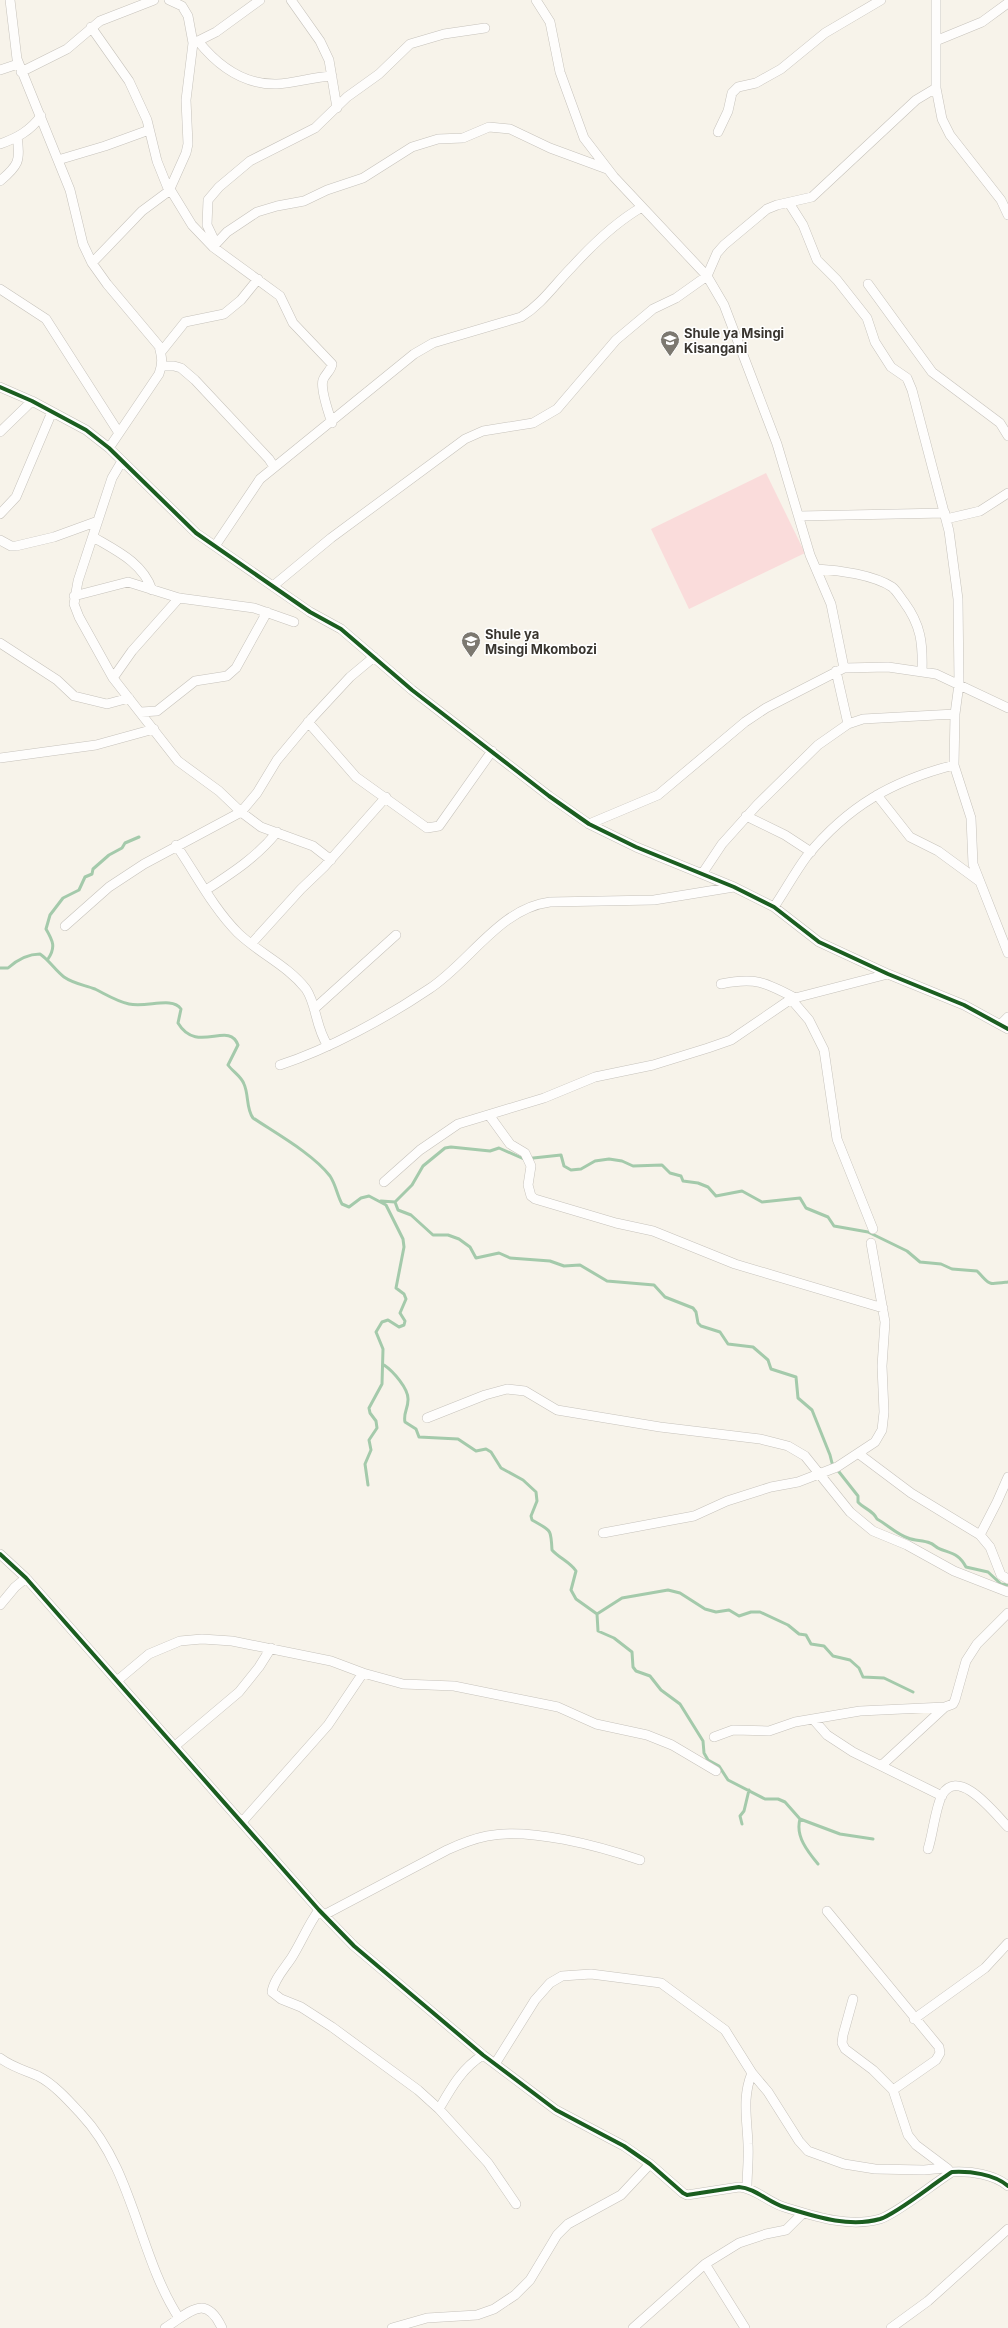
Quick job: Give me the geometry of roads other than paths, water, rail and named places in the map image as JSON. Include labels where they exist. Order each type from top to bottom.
[{"type":"street","points":[[10,0],[14,42],[20,68],[41,116],[70,190],[83,244],[92,263],[159,346],[161,352],[162,366],[110,448]]},
{"type":"street","points":[[0,70],[20,68],[67,49],[91,27],[109,17],[154,0]]},
{"type":"street","points":[[92,263],[142,211],[169,190],[188,144],[186,100],[196,42],[188,16],[182,6],[169,0]]},
{"type":"street","points":[[196,42],[216,32],[260,0]]},
{"type":"street","points":[[291,0],[320,41],[329,60],[337,108]]},
{"type":"street","points":[[536,0],[550,22],[557,58],[584,138],[607,169],[707,276],[724,305],[778,444],[810,555],[831,604],[848,724]]},
{"type":"street","points":[[718,132],[728,111],[732,93],[738,87],[756,83],[781,69],[825,33],[881,0]]},
{"type":"street","points":[[936,0],[938,40],[936,88],[942,119],[950,135],[1001,200],[1008,215]]},
{"type":"street","points":[[938,40],[982,22],[1008,4]]},
{"type":"street","points":[[91,27],[129,81],[149,130],[157,161],[169,190],[192,225],[214,245],[280,296],[293,323],[332,364],[324,379],[322,387],[332,423]]},
{"type":"street","points":[[214,245],[207,225],[206,213],[210,196],[250,161],[309,132],[354,92],[379,74],[410,44],[444,34],[473,32],[485,28]]},
{"type":"street","points":[[196,42],[218,63],[251,81],[278,84],[332,76]]},
{"type":"street","points":[[273,586],[331,538],[465,439],[483,431],[533,423],[558,410],[616,340],[653,309],[676,298],[707,276],[717,253],[724,245],[767,209],[777,205],[812,197],[916,100],[936,88]]},
{"type":"street","points":[[0,144],[17,137],[34,126],[41,116]]},
{"type":"street","points":[[214,245],[240,222],[257,212],[276,206],[304,201],[327,190],[363,178],[412,147],[438,139],[463,138],[489,127],[510,129],[550,148],[607,169]]},
{"type":"street","points":[[58,160],[106,146],[149,130]]},
{"type":"street","points":[[0,181],[13,170],[18,163],[19,149],[17,137]]},
{"type":"street","points":[[789,203],[803,225],[816,260],[837,280],[867,318],[872,334],[883,355],[891,367],[909,382],[945,516],[958,599],[959,684],[955,714],[954,765],[971,818],[973,864],[1008,953]]},
{"type":"street","points":[[215,546],[260,479],[332,423],[400,366],[433,343],[521,317],[532,310],[595,244],[621,222],[642,207]]},
{"type":"street","points":[[161,352],[185,322],[224,314],[241,300],[258,279]]},
{"type":"street","points":[[868,284],[932,372],[1000,423],[1008,436]]},
{"type":"street","points":[[0,289],[46,319],[119,433]]},
{"type":"street","points":[[162,366],[174,366],[181,368],[195,380],[270,459],[274,467]]},
{"type":"street","points":[[0,387],[32,401],[86,430],[110,448],[196,533],[310,612],[340,629],[412,690],[549,796],[589,824],[636,847],[734,887],[774,907],[819,942],[888,974],[926,988],[1004,1026],[1008,1017]]},
{"type":"street","points":[[0,432],[32,401]]},
{"type":"street","points":[[0,514],[16,497],[52,412]]},
{"type":"street","points":[[122,461],[112,478],[74,596],[75,610],[113,678],[178,761],[219,792],[241,812],[261,827],[313,846],[331,860]]},
{"type":"street","points":[[799,516],[945,516],[980,511],[1008,493]]},
{"type":"street","points":[[0,540],[11,546],[16,546],[54,537],[98,521]]},
{"type":"street","points":[[93,538],[139,568],[146,575],[152,590]]},
{"type":"street","points":[[817,569],[852,574],[881,582],[896,591],[914,617],[921,637],[922,672]]},
{"type":"street","points":[[74,596],[124,582],[180,598],[231,603],[267,612],[294,622]]},
{"type":"street","points":[[113,678],[132,650],[180,598]]},
{"type":"street","points":[[141,712],[147,713],[157,711],[195,681],[227,676],[236,668],[267,612]]},
{"type":"street","points":[[0,643],[57,680],[74,696],[107,704],[129,698]]},
{"type":"street","points":[[65,926],[109,887],[176,845],[241,812],[257,793],[277,760],[308,722],[350,677],[374,657]]},
{"type":"street","points":[[589,824],[658,795],[746,722],[840,670],[888,667],[936,674],[1008,708]]},
{"type":"street","points":[[702,874],[722,844],[746,816],[818,745],[848,724],[863,719],[955,714]]},
{"type":"street","points":[[308,722],[356,777],[386,797],[427,828],[439,826],[492,751]]},
{"type":"street","points":[[0,758],[96,745],[154,729]]},
{"type":"street","points":[[774,907],[811,852],[857,807],[904,780],[954,765]]},
{"type":"street","points":[[876,796],[910,837],[938,852],[979,881]]},
{"type":"street","points":[[252,943],[331,860],[386,797]]},
{"type":"street","points":[[746,816],[785,835],[811,852]]},
{"type":"street","points":[[206,890],[247,863],[266,846],[277,832]]},
{"type":"street","points":[[176,845],[228,922],[240,934],[290,970],[307,991],[314,1009],[318,1027],[328,1046]]},
{"type":"street","points":[[280,1065],[328,1046],[428,990],[449,975],[501,925],[529,906],[550,902],[654,900],[734,887]]},
{"type":"street","points":[[314,1009],[396,935]]},
{"type":"street","points":[[384,1182],[439,1135],[458,1124],[544,1098],[595,1076],[653,1065],[731,1040],[793,998],[888,974]]},
{"type":"street","points":[[721,984],[749,980],[770,985],[793,998],[808,1020],[824,1050],[837,1139],[873,1229]]},
{"type":"street","points":[[489,1115],[510,1144],[525,1153],[531,1166],[528,1185],[531,1196],[535,1199],[616,1223],[653,1231],[735,1264],[883,1308]]},
{"type":"street","points":[[603,1533],[694,1516],[727,1502],[771,1487],[798,1482],[837,1467],[859,1454],[875,1442],[882,1430],[884,1402],[882,1366],[885,1322],[871,1243]]},
{"type":"street","points":[[427,1418],[485,1395],[507,1389],[538,1397],[557,1410],[653,1426],[744,1437],[788,1446],[805,1456],[850,1512],[873,1531],[907,1545],[954,1571],[1008,1592]]},
{"type":"street","points":[[859,1454],[911,1493],[980,1535],[990,1547],[1001,1575],[1008,1579]]},
{"type":"street","points":[[980,1535],[1008,1477]]},
{"type":"street","points":[[0,1554],[26,1578],[118,1680],[321,1912],[354,1946],[495,2064],[556,2110],[624,2146],[650,2164],[667,2181],[687,2195],[747,2187],[774,2203],[803,2213],[837,2221],[858,2222],[881,2218],[949,2170]]},
{"type":"street","points":[[0,1606],[15,1587],[26,1578]]},
{"type":"street","points":[[714,1737],[733,1730],[770,1731],[813,1719],[889,1708],[931,1710],[946,1707],[953,1704],[955,1700],[966,1661],[977,1644],[1008,1613]]},
{"type":"street","points":[[118,1680],[149,1654],[180,1641],[202,1639],[217,1640],[271,1648],[331,1661],[363,1673],[403,1684],[454,1686],[558,1707],[596,1724],[647,1735],[672,1745],[716,1771]]},
{"type":"street","points":[[175,1746],[239,1692],[271,1648]]},
{"type":"street","points":[[242,1822],[328,1725],[363,1673]]},
{"type":"street","points":[[882,1765],[946,1707]]},
{"type":"street","points":[[813,1719],[826,1735],[853,1752],[942,1796]]},
{"type":"street","points":[[928,1849],[942,1796],[950,1786],[954,1784],[965,1788],[988,1805],[1008,1827]]},
{"type":"street","points":[[516,2204],[488,2162],[418,2090],[332,2027],[301,2007],[281,1999],[272,1992],[276,1980],[293,1956],[310,1922],[321,1912],[465,1842],[488,1836],[511,1835],[552,1838],[587,1844],[640,1860]]},
{"type":"street","points":[[827,1911],[914,2019],[939,2047],[938,2057],[893,2090]]},
{"type":"street","points":[[914,2019],[985,1968],[1007,1946]]},
{"type":"street","points":[[495,2064],[535,2000],[550,1983],[562,1976],[591,1974],[661,1983],[724,2030],[752,2073],[768,2092],[799,2142],[808,2151],[844,2164],[875,2169],[963,2171],[1002,2181],[1008,2186]]},
{"type":"street","points":[[853,1999],[842,2043],[845,2049],[873,2070],[893,2090],[908,2136],[916,2145],[949,2170]]},
{"type":"street","points":[[439,2110],[453,2082],[474,2061],[484,2055]]},
{"type":"street","points":[[0,2058],[12,2066],[48,2083],[81,2114],[101,2138],[121,2179],[154,2272],[179,2318]]},
{"type":"street","points":[[747,2187],[748,2145],[744,2105],[746,2086],[752,2073]]},
{"type":"street","points":[[392,2328],[427,2318],[477,2315],[494,2309],[515,2295],[530,2280],[557,2235],[568,2224],[621,2195],[650,2164]]},
{"type":"street","points":[[632,2328],[705,2264],[739,2243],[766,2234],[786,2230],[793,2225],[803,2213]]},
{"type":"street","points":[[891,2328],[928,2301],[1008,2229]]},
{"type":"street","points":[[705,2264],[745,2328]]},
{"type":"street","points":[[165,2328],[195,2308],[207,2308],[218,2319],[222,2328]]},
{"type":"waterway","points":[[48,959],[53,947],[52,941],[46,929],[50,915],[63,898],[79,890],[85,877],[92,874],[93,869],[109,855],[122,848],[125,843],[139,837]]},
{"type":"waterway","points":[[0,968],[8,968],[23,958],[40,954],[64,977],[120,1001],[136,1005],[165,1003],[177,1005],[181,1009],[178,1023],[186,1032],[194,1036],[203,1037],[220,1035],[234,1038],[238,1045],[228,1065],[244,1084],[247,1093],[249,1110],[253,1118],[304,1152],[323,1168],[332,1179],[342,1204],[349,1207],[361,1198],[369,1196],[386,1205],[403,1239],[404,1247],[396,1288],[404,1294],[406,1299],[400,1313],[405,1321],[404,1325],[399,1327],[388,1320],[382,1322],[376,1332],[383,1349],[382,1384],[369,1408],[370,1413],[376,1421],[377,1428],[369,1440],[371,1450],[365,1464],[368,1485]]},
{"type":"waterway","points":[[381,1201],[395,1202],[412,1185],[423,1166],[445,1148],[451,1147],[490,1151],[499,1148],[524,1159],[561,1155],[564,1166],[571,1170],[581,1169],[595,1161],[609,1159],[622,1161],[633,1166],[662,1165],[670,1173],[681,1176],[683,1181],[698,1183],[708,1187],[716,1196],[742,1191],[762,1202],[800,1198],[806,1208],[828,1217],[834,1226],[868,1232],[907,1251],[920,1262],[941,1264],[952,1269],[977,1271],[992,1284],[1008,1282]]},
{"type":"waterway","points":[[395,1202],[398,1210],[411,1215],[433,1235],[448,1235],[459,1239],[470,1247],[476,1258],[499,1253],[510,1258],[550,1261],[564,1266],[580,1265],[607,1281],[654,1285],[665,1297],[693,1308],[696,1312],[698,1323],[701,1326],[720,1332],[728,1344],[753,1347],[768,1360],[771,1369],[796,1377],[798,1398],[812,1410],[832,1463],[858,1496],[858,1502],[877,1519],[904,1536],[911,1539],[925,1541],[952,1553],[961,1559],[966,1567],[988,1572],[1001,1584],[1008,1585]]},
{"type":"waterway","points":[[384,1365],[392,1371],[406,1391],[408,1400],[405,1422],[416,1429],[419,1437],[458,1439],[476,1451],[486,1449],[491,1452],[501,1468],[523,1480],[536,1492],[537,1501],[531,1516],[532,1520],[549,1531],[552,1550],[571,1565],[576,1571],[571,1590],[576,1599],[597,1614]]},
{"type":"waterway","points":[[597,1614],[622,1598],[668,1590],[680,1593],[705,1609],[716,1612],[729,1610],[739,1616],[751,1612],[760,1612],[788,1625],[799,1634],[806,1635],[811,1644],[824,1646],[833,1656],[850,1660],[859,1668],[863,1677],[884,1678],[913,1692]]},
{"type":"waterway","points":[[597,1614],[598,1631],[614,1638],[632,1652],[633,1667],[636,1671],[650,1676],[661,1690],[680,1704],[703,1741],[704,1753],[708,1760],[719,1766],[728,1780],[765,1799],[778,1799],[785,1802],[800,1819],[840,1834],[873,1839]]},
{"type":"waterway","points":[[742,1824],[740,1816],[744,1811],[749,1790]]},
{"type":"waterway","points":[[800,1819],[799,1832],[801,1838],[818,1864]]},
{"type":"place","name":"Shule ya Msingi Kisangani","points":[[670,357]]},
{"type":"place","name":"Shule ya Msingi Mkombozi","points":[[471,658]]}]
